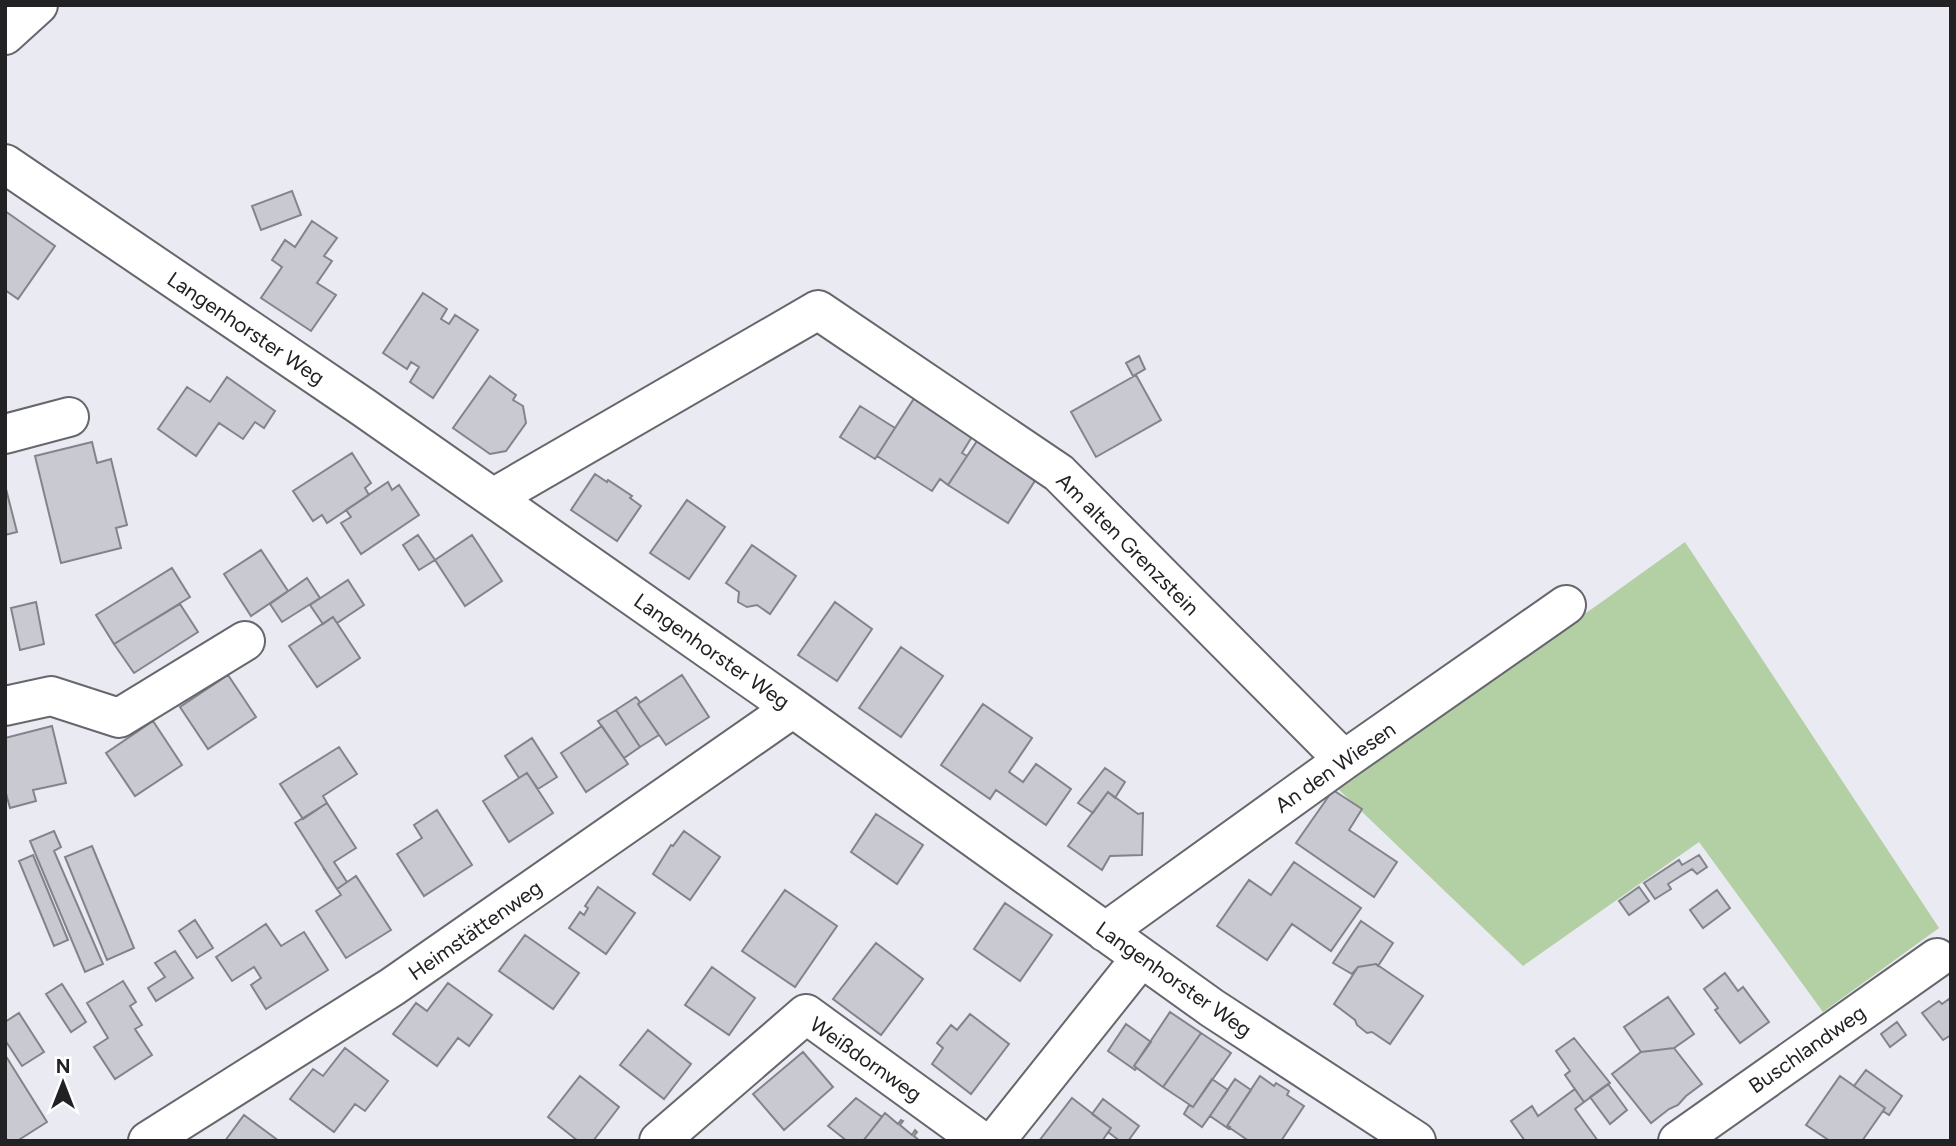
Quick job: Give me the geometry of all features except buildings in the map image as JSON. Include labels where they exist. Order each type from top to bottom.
[{"type":"street","points":[[5,35],[38,5]]},
{"type":"street","name":"Langenhorster Weg","points":[[5,164],[363,407],[793,708],[1212,1008],[1416,1141]]},
{"type":"street","name":"Am alten Grenzstein","points":[[493,498],[818,310],[1059,473],[1344,760]]},
{"type":"street","points":[[5,434],[69,417]]},
{"type":"street","name":"An den Wiesen","points":[[1105,932],[1566,605]]},
{"type":"street","points":[[5,706],[51,696],[119,718],[245,641]]},
{"type":"street","name":"Heimstättenweg","points":[[148,1141],[393,987],[793,708]]},
{"type":"street","points":[[995,1141],[1141,958]]},
{"type":"street","name":"Buschlandweg","points":[[1678,1141],[1937,958]]},
{"type":"street","name":"Weißdornweg","points":[[659,1141],[806,1014],[981,1141]]},
{"type":"green space","points":[[1685,542],[1939,928],[1823,1012],[1699,842],[1523,966],[1334,785]]}]
